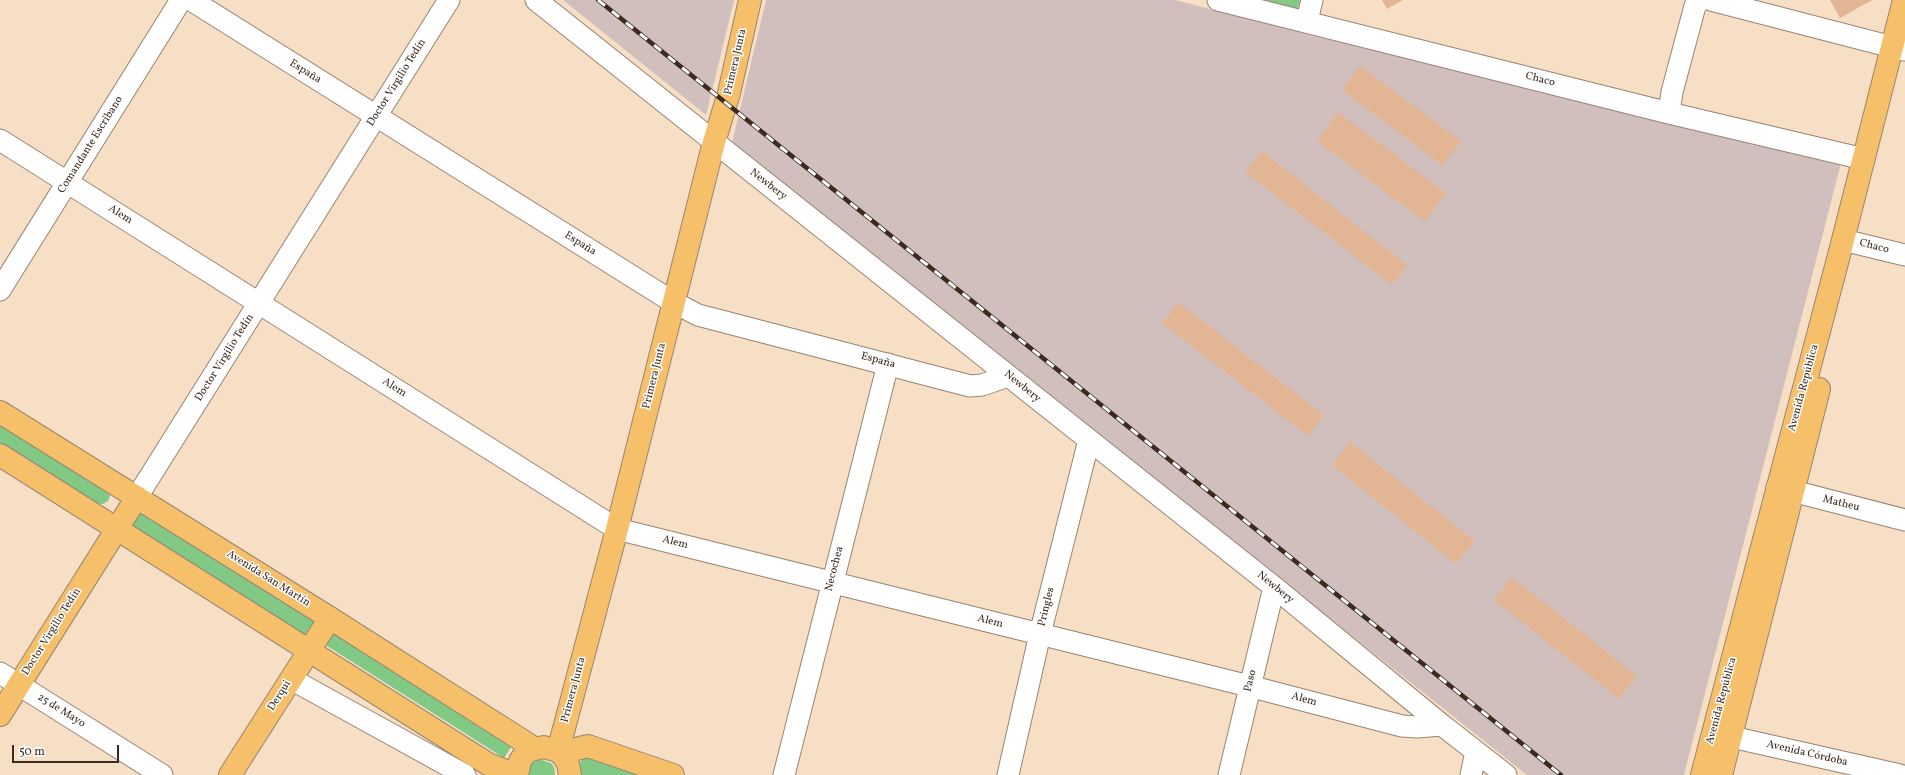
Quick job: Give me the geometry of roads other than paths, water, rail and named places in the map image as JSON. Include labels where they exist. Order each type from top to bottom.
[{"type":"main road","name":"Primera Junta","points":[[559,752],[617,529],[714,142],[729,93],[750,0]]},
{"type":"main road","name":"Avenida República","points":[[1720,775],[1723,734],[1784,489],[1900,47],[1904,0]]},
{"type":"main road","name":"Avenida República","points":[[1850,241],[1864,159],[1900,47]]},
{"type":"main road","name":"Avenida San Martín","points":[[0,412],[330,618],[534,748]]},
{"type":"main road","points":[[0,455],[488,764],[516,775],[520,761],[524,755],[534,748],[544,747],[559,752],[588,746],[673,775]]},
{"type":"main road","name":"Doctor Virgilio Tedín","points":[[0,715],[137,497]]},
{"type":"main road","name":"Derqui","points":[[230,775],[330,618]]},
{"type":"main road","name":"Avenida República","points":[[1702,775],[1723,734]]},
{"type":"main road","points":[[559,752],[568,764],[570,775]]},
{"type":"street","name":"Comandante Escribano","points":[[0,290],[181,0]]},
{"type":"street","name":"España","points":[[191,0],[673,302],[698,315],[970,386],[982,385],[1008,376]]},
{"type":"street","name":"Doctor Virgilio Tedín","points":[[137,497],[449,0]]},
{"type":"street","name":"Newbery","points":[[536,0],[1274,587],[1442,725],[1506,775]]},
{"type":"street","name":"Chaco","points":[[1218,0],[1307,21],[1669,113],[1864,159]]},
{"type":"street","points":[[1307,21],[1312,0]]},
{"type":"street","points":[[1669,113],[1672,92],[1695,6],[1700,0]]},
{"type":"street","points":[[1711,0],[1900,47]]},
{"type":"street","name":"Alem","points":[[0,140],[617,529],[1249,686],[1402,726],[1417,727],[1442,725]]},
{"type":"street","name":"Chaco","points":[[1850,241],[1905,255]]},
{"type":"street","name":"Necochea","points":[[784,775],[888,364]]},
{"type":"street","name":"Pringles","points":[[1008,775],[1040,634],[1089,440]]},
{"type":"street","name":"Matheu","points":[[1784,489],[1905,520]]},
{"type":"street","name":"Paso","points":[[1229,775],[1249,686],[1274,587]]},
{"type":"street","name":"25 de Mayo","points":[[0,672],[162,775]]},
{"type":"street","points":[[291,679],[465,775]]},
{"type":"street","name":"Avenida Córdoba","points":[[1723,734],[1900,775]]},
{"type":"street","points":[[1471,775],[1476,752]]},
{"type":"railway","points":[[598,0],[1561,775]]}]
